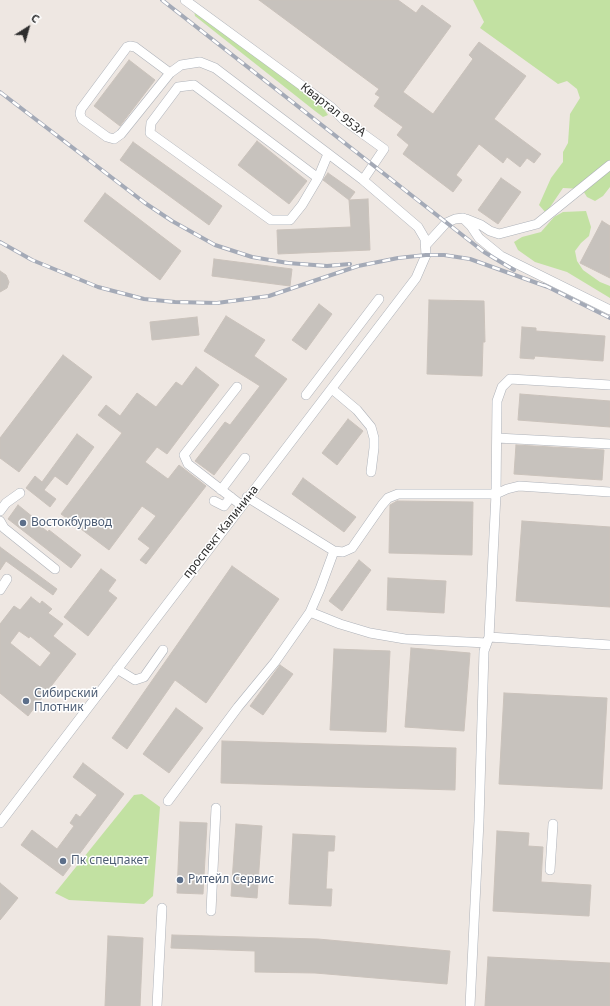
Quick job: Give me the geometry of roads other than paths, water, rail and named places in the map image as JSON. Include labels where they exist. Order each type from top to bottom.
[{"type":"street","name":"Квартал 953А","points":[[185,0],[330,107],[344,120],[384,149],[363,180]]},
{"type":"street","points":[[170,73],[135,47],[130,46],[81,109],[80,114],[82,119],[107,137],[114,139],[121,134],[170,73],[181,65],[200,62],[215,68],[363,180],[410,219],[425,240],[446,223],[455,219],[463,218],[475,222],[490,231],[499,234],[537,224],[610,165]]},
{"type":"street","points":[[318,178],[194,85],[178,86],[151,122],[150,133],[271,220],[290,220],[302,205],[318,178],[328,154]]},
{"type":"street","points":[[463,218],[471,226],[478,238],[501,256],[610,310]]},
{"type":"street","name":"проспект Калинина","points":[[0,822],[416,278],[426,255],[425,240]]},
{"type":"street","points":[[306,395],[379,299]]},
{"type":"street","points":[[470,1006],[484,651],[488,640],[496,494],[497,401],[502,387],[510,379],[610,385]]},
{"type":"street","points":[[237,387],[184,455],[188,464],[241,505]]},
{"type":"street","points":[[332,389],[357,410],[371,428],[374,438],[371,472]]},
{"type":"street","points":[[497,438],[610,444]]},
{"type":"street","points":[[222,490],[245,458]]},
{"type":"street","points":[[247,498],[334,551],[343,552],[352,548],[388,498],[398,494],[496,494],[519,486],[610,492]]},
{"type":"street","points":[[0,511],[6,503],[20,493]]},
{"type":"street","points":[[214,501],[224,506],[231,497]]},
{"type":"street","points":[[0,522],[4,528],[55,569]]},
{"type":"street","points":[[168,801],[238,707],[275,662],[310,612],[320,590],[334,551]]},
{"type":"street","points":[[0,590],[8,579]]},
{"type":"street","points":[[310,612],[340,624],[370,633],[405,639],[488,640],[610,645]]},
{"type":"street","points":[[117,669],[135,680],[144,677],[163,650]]},
{"type":"street","points":[[211,911],[216,808]]},
{"type":"street","points":[[550,870],[553,824]]},
{"type":"street","points":[[157,1006],[162,908]]},
{"type":"railway","points":[[162,0],[484,252],[514,270]]},
{"type":"railway","points":[[0,92],[145,203],[172,221],[215,245],[252,257],[288,263],[327,266],[350,264]]},
{"type":"railway","points":[[0,242],[32,260],[98,287],[144,299],[175,302],[217,303],[269,296],[358,266],[398,258],[426,255],[444,255],[470,259],[548,287]]},
{"type":"railway","points":[[544,285],[610,318]]},
{"type":"place","name":"Востокбурвод","points":[[23,523]]},
{"type":"place","name":"Сибирский Плотник","points":[[26,701]]},
{"type":"place","name":"Пк спецпакет","points":[[63,861]]},
{"type":"place","name":"Ритейл Сервис","points":[[180,880]]}]
